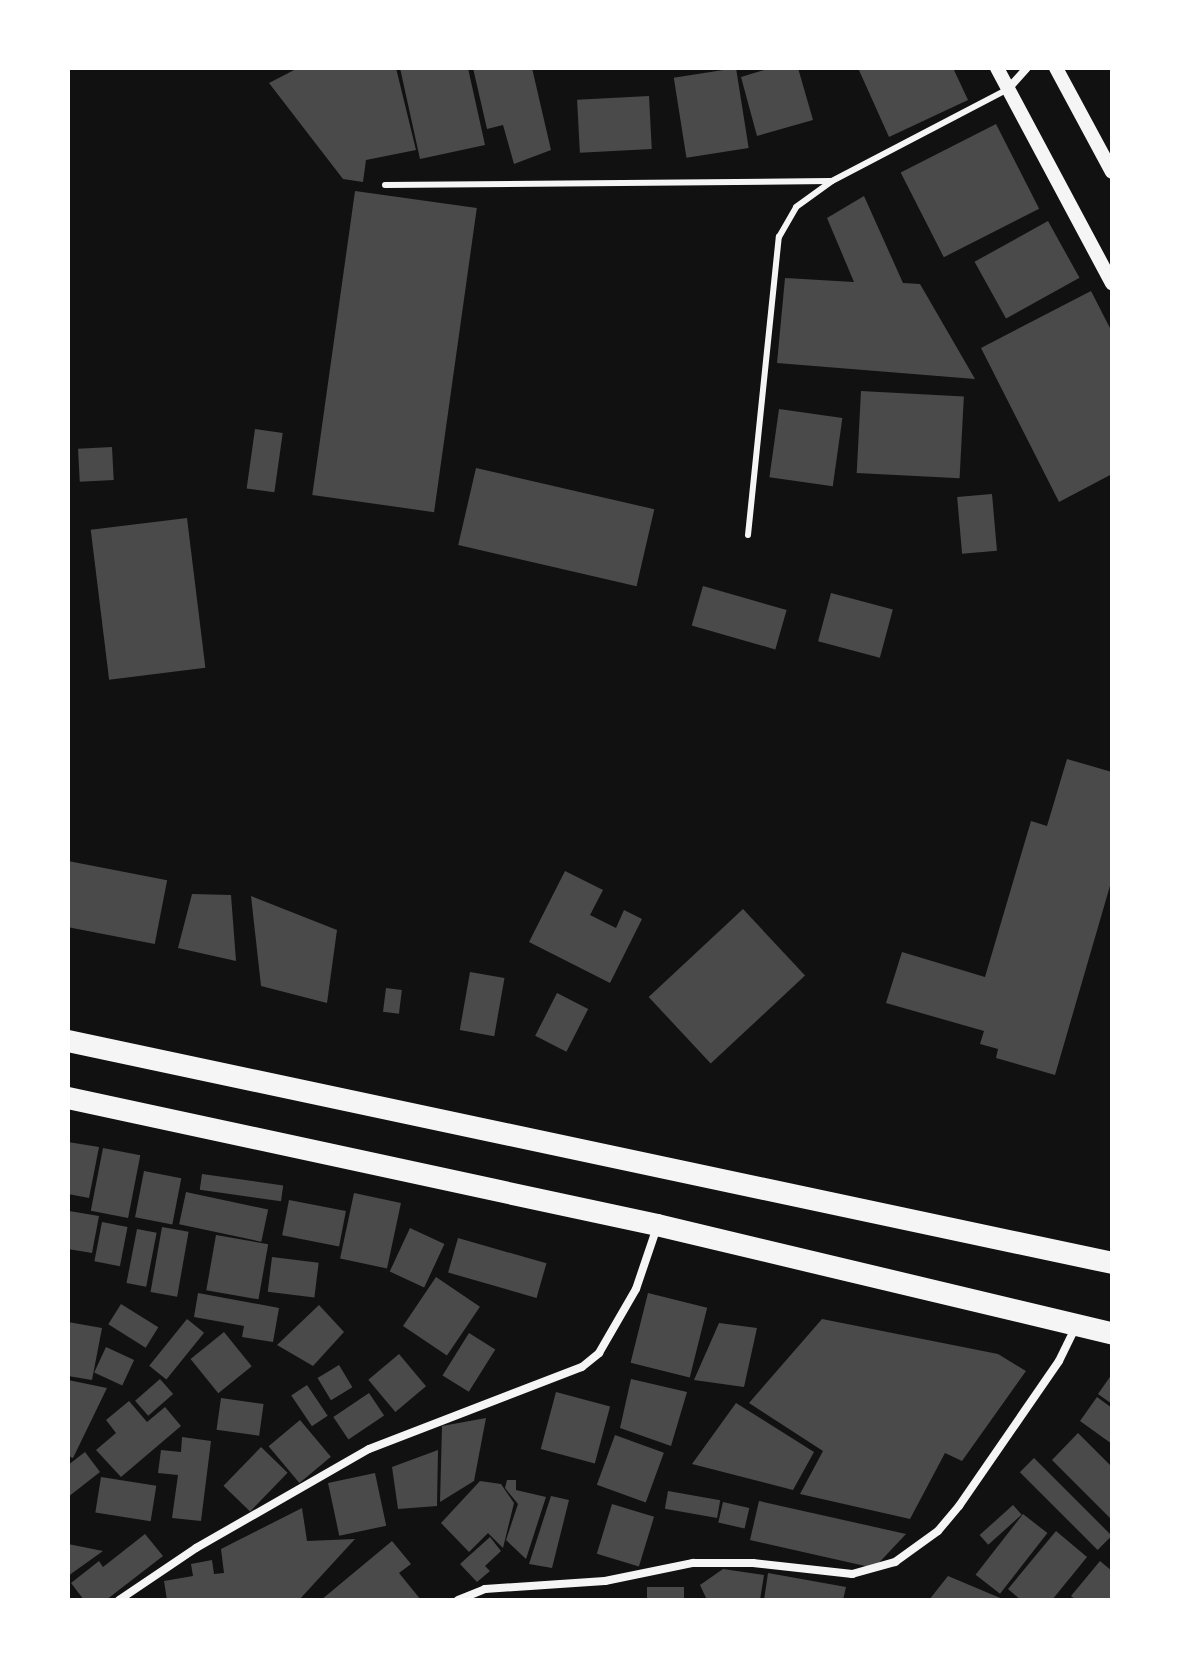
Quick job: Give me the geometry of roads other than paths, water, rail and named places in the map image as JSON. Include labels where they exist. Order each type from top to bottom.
[{"type":"highway","points":[[68,1041],[1112,1263]]},
{"type":"highway","points":[[68,1098],[657,1225],[1112,1333]]},
{"type":"street","points":[[997,68],[1112,283]]},
{"type":"street","points":[[1008,89],[1027,68]]},
{"type":"street","points":[[1056,68],[1112,172]]},
{"type":"street","points":[[119,1600],[196,1548],[369,1449],[582,1367],[599,1353],[636,1289],[657,1225]]},
{"type":"street","points":[[458,1600],[485,1589],[605,1581],[693,1563],[753,1563],[852,1574],[885,1567],[923,1544],[959,1506],[1059,1361],[1076,1326]]},
{"type":"lane","points":[[748,535],[779,237],[796,207],[832,181],[1008,89]]},
{"type":"lane","points":[[385,185],[832,181]]}]
